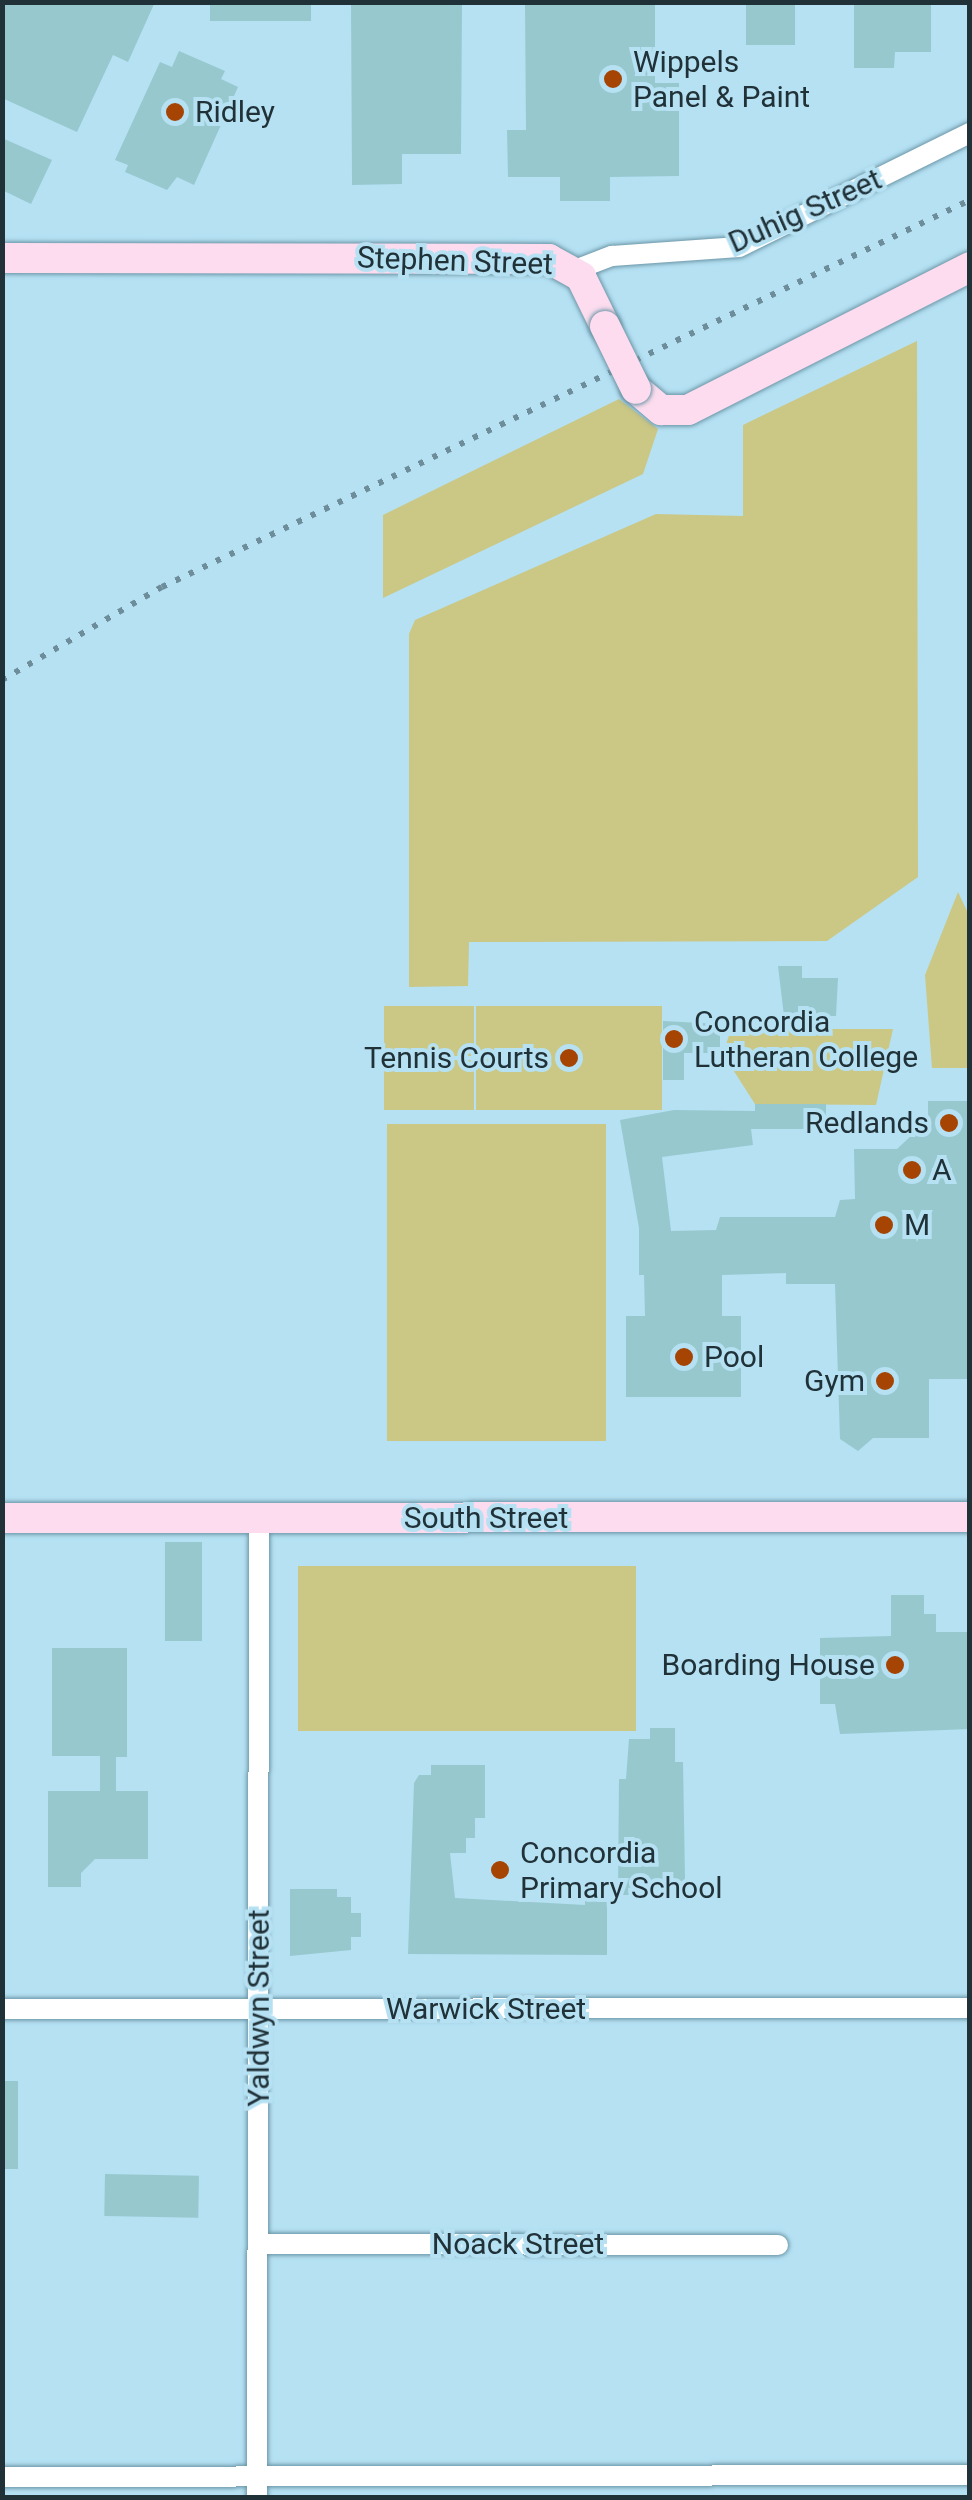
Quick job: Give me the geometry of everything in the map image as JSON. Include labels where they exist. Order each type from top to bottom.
[{"type":"street","name":"Duhig Street","points":[[575,270],[612,256],[739,247],[970,133]]},
{"type":"street","name":"Stephen Street","points":[[2,258],[537,258],[575,270],[636,389],[660,410],[688,410],[970,266]]},
{"type":"street","name":"South Street","points":[[2,1518],[970,1517]]},
{"type":"street","name":"Yaldwyn Street","points":[[257,2488],[258,1518]]},
{"type":"street","name":"Warwick Street","points":[[2,2009],[970,2008]]},
{"type":"street","name":"Noack Street","points":[[258,2244],[778,2245]]},
{"type":"street","points":[[2,2477],[257,2488],[970,2475]]},
{"type":"shaded area","points":[[917,341],[918,877],[827,941],[469,942],[468,986],[409,987],[409,634],[415,620],[656,514],[743,516],[743,425]]},
{"type":"shaded area","points":[[619,399],[658,429],[643,474],[383,598],[383,515]]},
{"type":"shaded area","points":[[958,892],[969,915],[969,1068],[932,1068],[925,975]]},
{"type":"shaded area","points":[[384,1006],[474,1006],[474,1056],[384,1056]]},
{"type":"shaded area","name":"Tennis Courts","points":[[476,1006],[662,1006],[662,1110],[476,1110]]},
{"type":"shaded area","points":[[731,1029],[893,1029],[876,1105],[755,1104],[730,1065],[725,1048]]},
{"type":"shaded area","points":[[384,1060],[474,1060],[474,1110],[384,1110]]},
{"type":"shaded area","points":[[387,1124],[606,1124],[606,1441],[387,1441]]},
{"type":"shaded area","points":[[298,1566],[636,1566],[636,1731],[298,1731]]},
{"type":"building","points":[[2,2],[155,2],[128,62],[113,55],[77,132],[2,98]]},
{"type":"building","points":[[311,2],[311,21],[210,21],[210,5]]},
{"type":"building","points":[[351,2],[462,2],[461,154],[402,154],[402,184],[352,185]]},
{"type":"building","points":[[525,2],[655,2],[655,83],[679,83],[679,176],[610,177],[610,201],[560,201],[560,177],[508,177],[507,130],[526,130]]},
{"type":"building","points":[[746,2],[795,2],[795,45],[746,45]]},
{"type":"building","points":[[854,2],[931,2],[931,52],[895,52],[894,68],[854,68]]},
{"type":"building","points":[[179,51],[225,71],[221,79],[238,87],[194,185],[177,177],[167,190],[125,172],[128,165],[115,160],[160,62],[172,67]]},
{"type":"building","points":[[2,138],[52,160],[31,204],[2,190]]},
{"type":"building","points":[[778,966],[802,966],[802,978],[838,978],[836,1016],[784,1016]]},
{"type":"building","points":[[663,1021],[720,1024],[720,1053],[684,1053],[684,1080],[663,1080]]},
{"type":"building","points":[[928,1101],[970,1101],[970,1379],[929,1379],[929,1438],[873,1438],[858,1451],[840,1439],[835,1284],[786,1284],[786,1273],[722,1275],[722,1316],[741,1316],[741,1397],[626,1397],[626,1316],[645,1316],[644,1275],[639,1275],[639,1228],[620,1120],[674,1110],[755,1111],[755,1104],[826,1104],[826,1129],[751,1129],[753,1145],[662,1157],[671,1231],[716,1230],[720,1217],[835,1217],[840,1200],[855,1199],[854,1149],[897,1149],[928,1120]]},
{"type":"building","points":[[165,1542],[202,1542],[202,1641],[165,1641]]},
{"type":"building","name":"Boarding House","points":[[891,1595],[924,1595],[924,1614],[936,1614],[936,1632],[970,1632],[970,1729],[840,1734],[835,1704],[820,1704],[820,1638],[891,1636]]},
{"type":"building","points":[[52,1648],[127,1648],[127,1757],[116,1757],[116,1791],[148,1791],[148,1859],[95,1859],[81,1873],[81,1887],[48,1887],[48,1791],[100,1791],[100,1756],[52,1756]]},
{"type":"building","points":[[650,1728],[675,1728],[675,1762],[683,1762],[685,1878],[681,1895],[618,1895],[619,1779],[626,1779],[629,1739],[650,1739]]},
{"type":"building","points":[[431,1765],[485,1765],[485,1818],[475,1818],[475,1838],[466,1838],[466,1853],[450,1853],[455,1898],[585,1905],[585,1883],[607,1883],[607,1955],[408,1954],[414,1783],[419,1775],[431,1775]]},
{"type":"building","points":[[290,1889],[337,1889],[337,1897],[351,1897],[351,1913],[361,1913],[361,1937],[351,1937],[351,1950],[290,1956]]},
{"type":"building","points":[[2,2081],[18,2081],[18,2169],[2,2169]]},
{"type":"building","points":[[105,2174],[199,2176],[198,2218],[104,2216]]},
{"type":"railway","points":[[2,680],[162,587],[970,200]]},
{"type":"place","name":"Wippels Panel & Paint","points":[[613,79]]},
{"type":"place","name":"Ridley","points":[[175,112]]},
{"type":"place","name":"Concordia Lutheran College","points":[[674,1039]]},
{"type":"place","name":"Tennis Courts","points":[[569,1058]]},
{"type":"place","name":"Redlands","points":[[949,1123]]},
{"type":"place","name":"A","points":[[912,1170]]},
{"type":"place","name":"M","points":[[884,1225]]},
{"type":"place","name":"Pool","points":[[684,1357]]},
{"type":"place","name":"Gym","points":[[885,1381]]},
{"type":"place","name":"Boarding House","points":[[895,1665]]},
{"type":"place","name":"Concordia Primary School","points":[[500,1870]]}]
